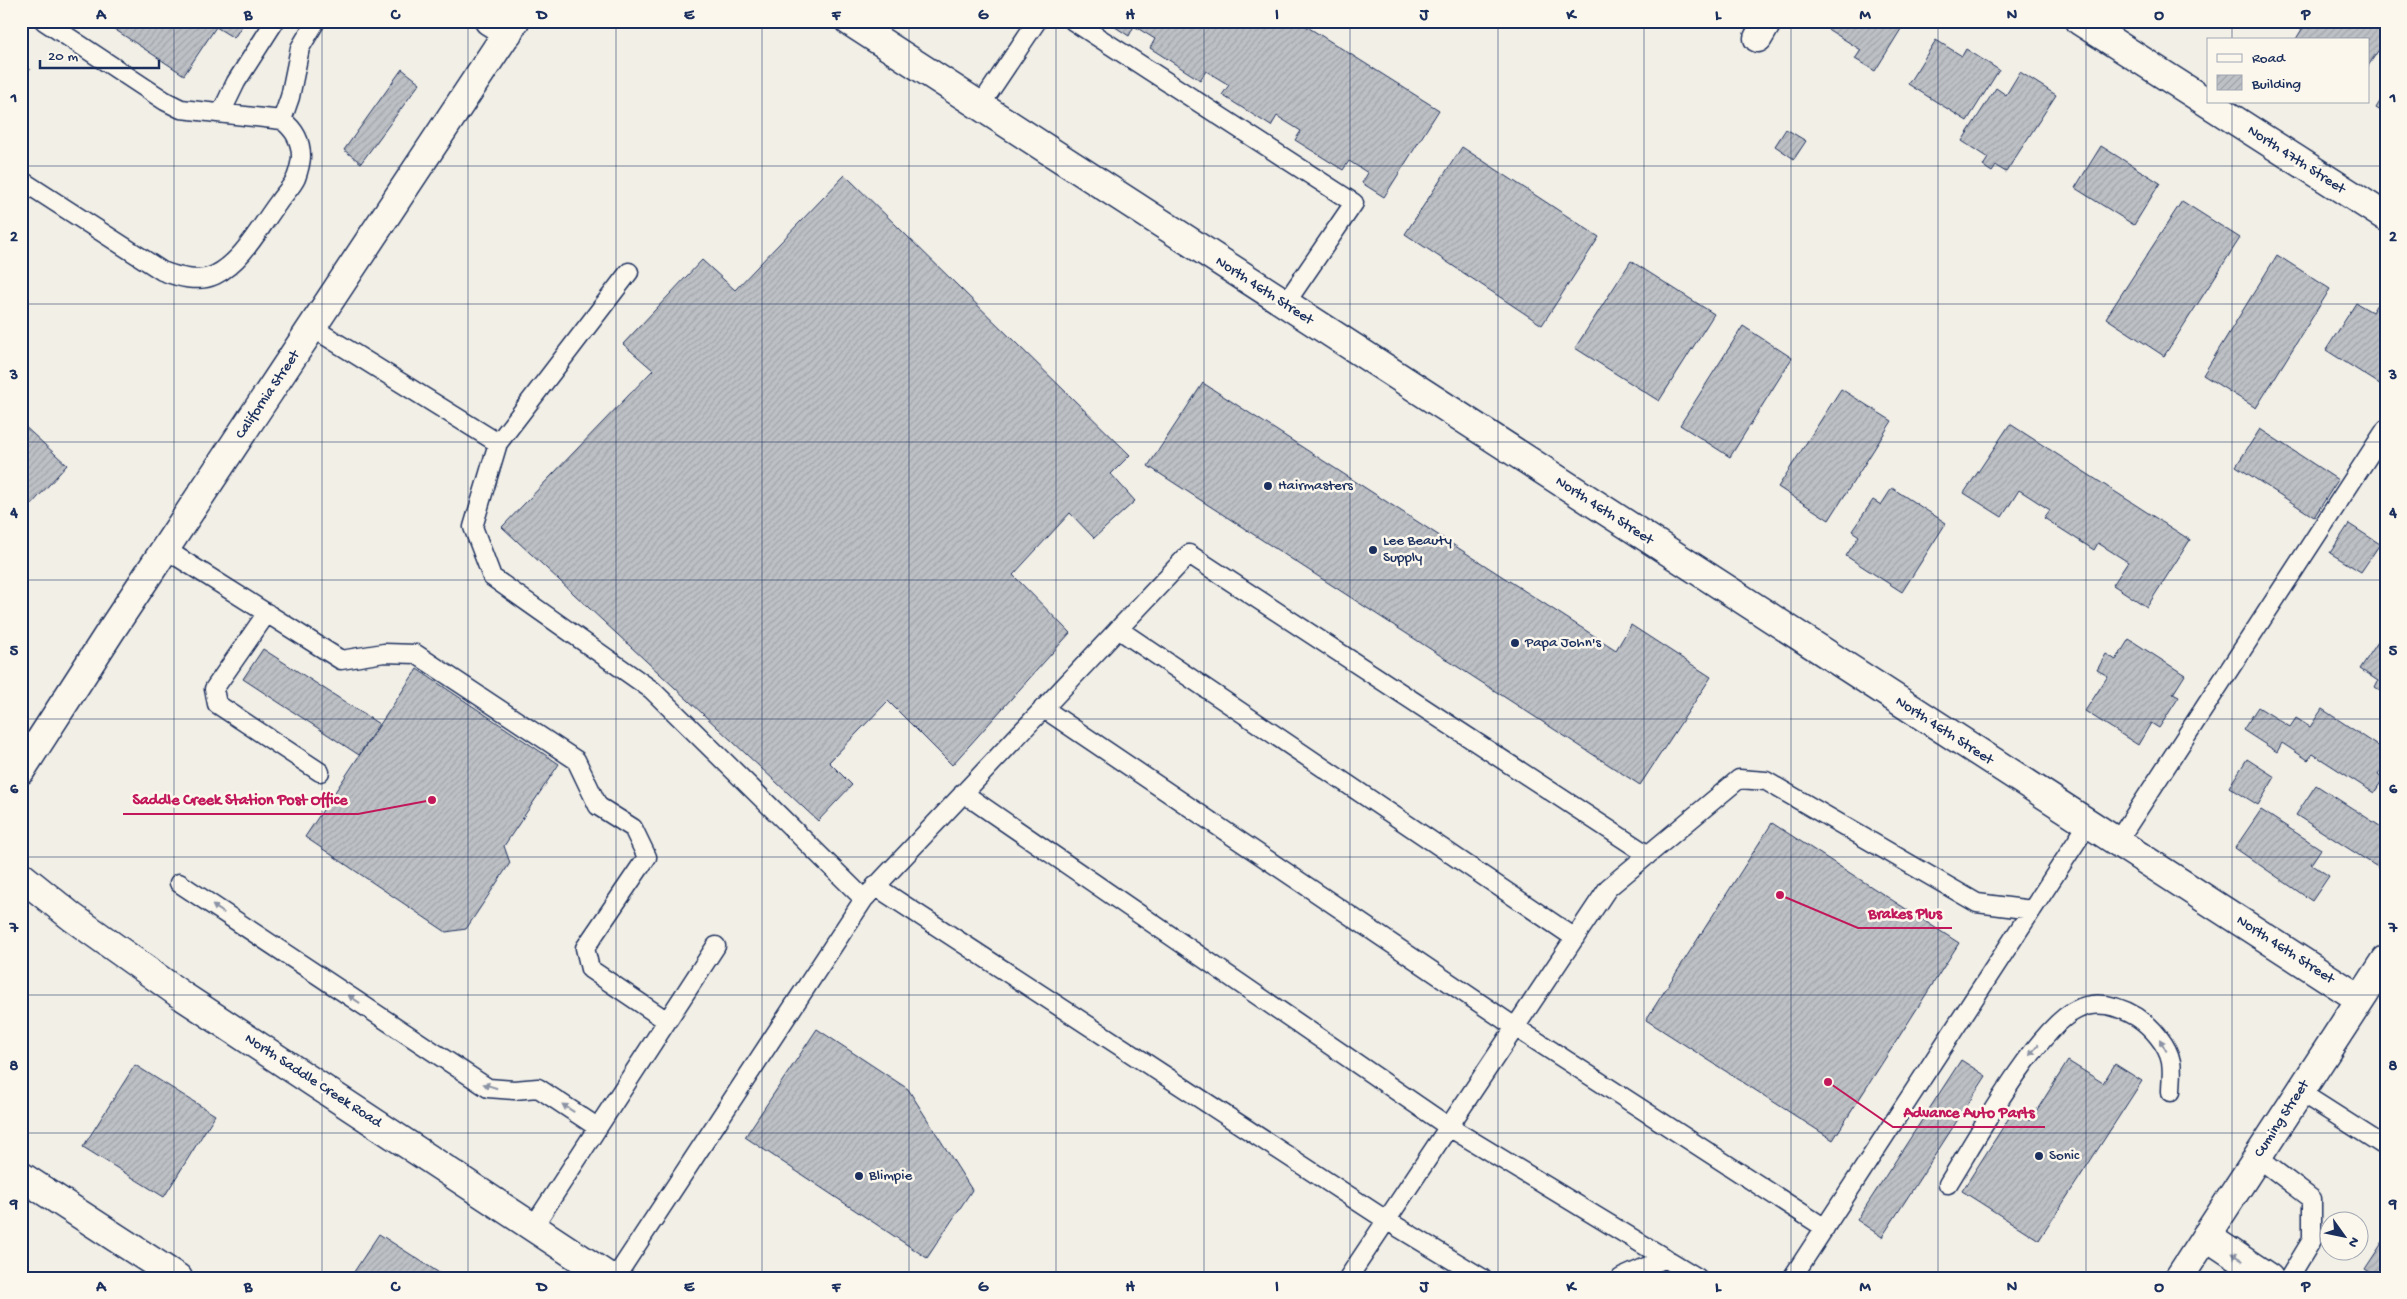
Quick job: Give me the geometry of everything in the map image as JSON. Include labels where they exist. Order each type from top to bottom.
[{"type":"street","name":"North 46th Street","points":[[849,21],[2360,999]]},
{"type":"street","name":"North 47th Street","points":[[2080,21],[2386,217]]},
{"type":"street","name":"California Street","points":[[21,770],[165,549],[313,328],[504,25]]},
{"type":"street","name":"North Saddle Creek Road","points":[[21,876],[72,917],[172,989],[610,1278]]},
{"type":"street","name":"Cuming Street","points":[[2179,1278],[2386,960]]},
{"type":"street","points":[[21,1176],[163,1274]]},
{"type":"street","points":[[2206,1236],[2269,1278]]},
{"type":"lane","points":[[21,180],[162,270],[176,276],[190,278],[214,276],[232,262],[246,246],[296,178],[301,156],[298,139],[292,128],[282,120],[181,109],[165,101],[44,21]]},
{"type":"lane","points":[[221,113],[236,82],[275,21]]},
{"type":"lane","points":[[282,120],[290,97],[300,48],[316,21]]},
{"type":"lane","points":[[980,106],[1037,21]]},
{"type":"lane","points":[[1073,21],[1354,203],[1284,304]]},
{"type":"lane","points":[[629,272],[498,443],[473,527],[492,576],[652,690],[869,892],[1386,1220],[1482,1278]]},
{"type":"lane","points":[[313,328],[498,443]]},
{"type":"lane","points":[[2117,842],[2386,430]]},
{"type":"lane","points":[[165,549],[341,660],[384,653],[416,654],[576,760],[598,806],[633,828],[648,857],[585,948],[590,969],[667,1022]]},
{"type":"lane","points":[[615,1278],[869,892],[1189,554],[1648,855]]},
{"type":"lane","points":[[267,613],[214,689],[217,704],[320,772]]},
{"type":"lane","points":[[1118,629],[1575,938]]},
{"type":"lane","points":[[1044,708],[1515,1027],[1825,1228]]},
{"type":"lane","points":[[1348,1278],[1608,888],[1739,780],[1766,781],[1978,903],[2032,910]]},
{"type":"lane","points":[[963,793],[1449,1127],[1698,1278]]},
{"type":"lane","points":[[1792,1278],[2088,824]]},
{"type":"lane","points":[[179,883],[488,1088],[514,1090],[538,1088],[597,1127]]},
{"type":"lane","points":[[533,1227],[716,946]]},
{"type":"lane","points":[[1948,1184],[2031,1053],[2054,1028],[2075,1010],[2098,1004],[2122,1008],[2144,1021],[2161,1040],[2171,1061],[2171,1092]]},
{"type":"lane","points":[[2300,1092],[2386,1147]]},
{"type":"lane","points":[[2257,1157],[2312,1199],[2312,1240],[2289,1278]]},
{"type":"lane","points":[[1621,1278],[1666,1258]]},
{"type":"path","points":[[21,83],[30,69]]},
{"type":"building","points":[[102,21],[245,21],[234,38],[216,27],[184,75]]},
{"type":"building","points":[[1106,21],[1298,21],[1439,110],[1384,197],[1362,183],[1368,173],[1349,161],[1343,170],[1295,140],[1301,131],[1277,116],[1271,126],[1222,95],[1229,85],[1206,71],[1200,80],[1150,48],[1155,39],[1134,26],[1129,36]]},
{"type":"building","points":[[1830,21],[1906,21],[1875,71],[1855,59],[1861,50],[1826,28]]},
{"type":"building","points":[[2307,21],[2386,21],[2386,39],[2370,63],[2370,38],[2297,38]]},
{"type":"building","points":[[1936,40],[1962,56],[1966,49],[1999,70],[1967,121],[1908,84]]},
{"type":"building","points":[[402,69],[420,83],[361,163],[344,150]]},
{"type":"building","points":[[2020,72],[2056,95],[2006,172],[1996,166],[1992,172],[1983,166],[1988,158],[1962,141],[1996,88],[2006,95]]},
{"type":"building","points":[[2386,92],[2386,114],[2376,108]]},
{"type":"building","points":[[1786,129],[1806,141],[1794,159],[1775,146]]},
{"type":"building","points":[[2101,146],[2160,183],[2134,225],[2075,188]]},
{"type":"building","points":[[1462,147],[1599,237],[1542,325],[1405,234]]},
{"type":"building","points":[[845,175],[1130,455],[1111,474],[1135,501],[1094,538],[1070,513],[1013,575],[1070,633],[952,765],[888,701],[829,762],[852,785],[818,821],[502,527],[653,370],[623,344],[702,260],[735,290]]},
{"type":"building","points":[[2182,201],[2240,238],[2164,356],[2106,318]]},
{"type":"building","points":[[2277,255],[2330,289],[2256,408],[2203,375]]},
{"type":"building","points":[[1631,261],[1714,314],[1659,401],[1575,348]]},
{"type":"building","points":[[2382,296],[2386,299],[2386,388],[2326,350],[2356,303],[2372,312]]},
{"type":"building","points":[[1743,326],[1792,358],[1730,457],[1680,425]]},
{"type":"building","points":[[1203,383],[1616,650],[1631,625],[1711,677],[1640,785],[1148,466]]},
{"type":"building","points":[[1841,389],[1892,421],[1829,520],[1778,487]]},
{"type":"building","points":[[21,423],[67,465],[21,516]]},
{"type":"building","points":[[2010,424],[2190,540],[2147,607],[2113,585],[2128,562],[2098,543],[2094,550],[2044,518],[2050,510],[2019,490],[2002,517],[1964,493]]},
{"type":"building","points":[[2260,429],[2338,480],[2314,517],[2236,466]]},
{"type":"building","points":[[1892,488],[1946,523],[1902,592],[1846,556],[1859,536],[1852,531],[1873,500],[1881,505]]},
{"type":"building","points":[[2349,524],[2380,544],[2361,572],[2330,553]]},
{"type":"building","points":[[2386,630],[2386,694],[2375,687],[2378,681],[2360,669]]},
{"type":"building","points":[[2129,639],[2185,675],[2173,694],[2179,697],[2159,728],[2151,723],[2138,745],[2085,711],[2108,676],[2097,670],[2106,654],[2116,660]]},
{"type":"building","points":[[263,649],[379,724],[359,755],[243,679]]},
{"type":"building","points":[[417,669],[559,764],[504,846],[510,863],[466,929],[446,932],[305,837]]},
{"type":"building","points":[[2258,707],[2290,727],[2296,718],[2310,727],[2322,709],[2386,751],[2386,763],[2378,775],[2383,779],[2374,793],[2313,754],[2308,760],[2282,743],[2277,752],[2243,730]]},
{"type":"building","points":[[2247,759],[2275,777],[2258,805],[2229,787]]},
{"type":"building","points":[[2316,785],[2386,830],[2386,857],[2379,868],[2296,815]]},
{"type":"building","points":[[2261,810],[2321,849],[2311,864],[2329,876],[2312,901],[2235,848]]},
{"type":"building","points":[[1772,823],[1959,943],[1833,1140],[1646,1020]]},
{"type":"building","points":[[817,1029],[908,1089],[972,1190],[927,1258],[745,1137]]},
{"type":"building","points":[[1961,1060],[1986,1076],[1882,1237],[1857,1220]]},
{"type":"building","name":"Sonic","points":[[2068,1061],[2103,1083],[2115,1064],[2142,1081],[2039,1240],[1962,1191],[2014,1110],[2030,1121]]},
{"type":"building","points":[[135,1065],[215,1115],[164,1197],[83,1147]]},
{"type":"building","points":[[379,1234],[447,1278],[350,1278]]},
{"type":"building","points":[[2386,1237],[2386,1278],[2379,1278],[2365,1269]]},
{"type":"place","name":"Hairmasters","points":[[1268,486]]},
{"type":"place","name":"Lee Beauty Supply","points":[[1373,550]]},
{"type":"place","name":"Papa John's","points":[[1515,643]]},
{"type":"place","name":"Saddle Creek Station Post Office","points":[[432,800]]},
{"type":"place","name":"Brakes Plus","points":[[1780,895]]},
{"type":"place","name":"Advance Auto Parts","points":[[1828,1082]]},
{"type":"place","name":"Sonic","points":[[2039,1156]]},
{"type":"place","name":"Blimpie","points":[[859,1176]]}]
